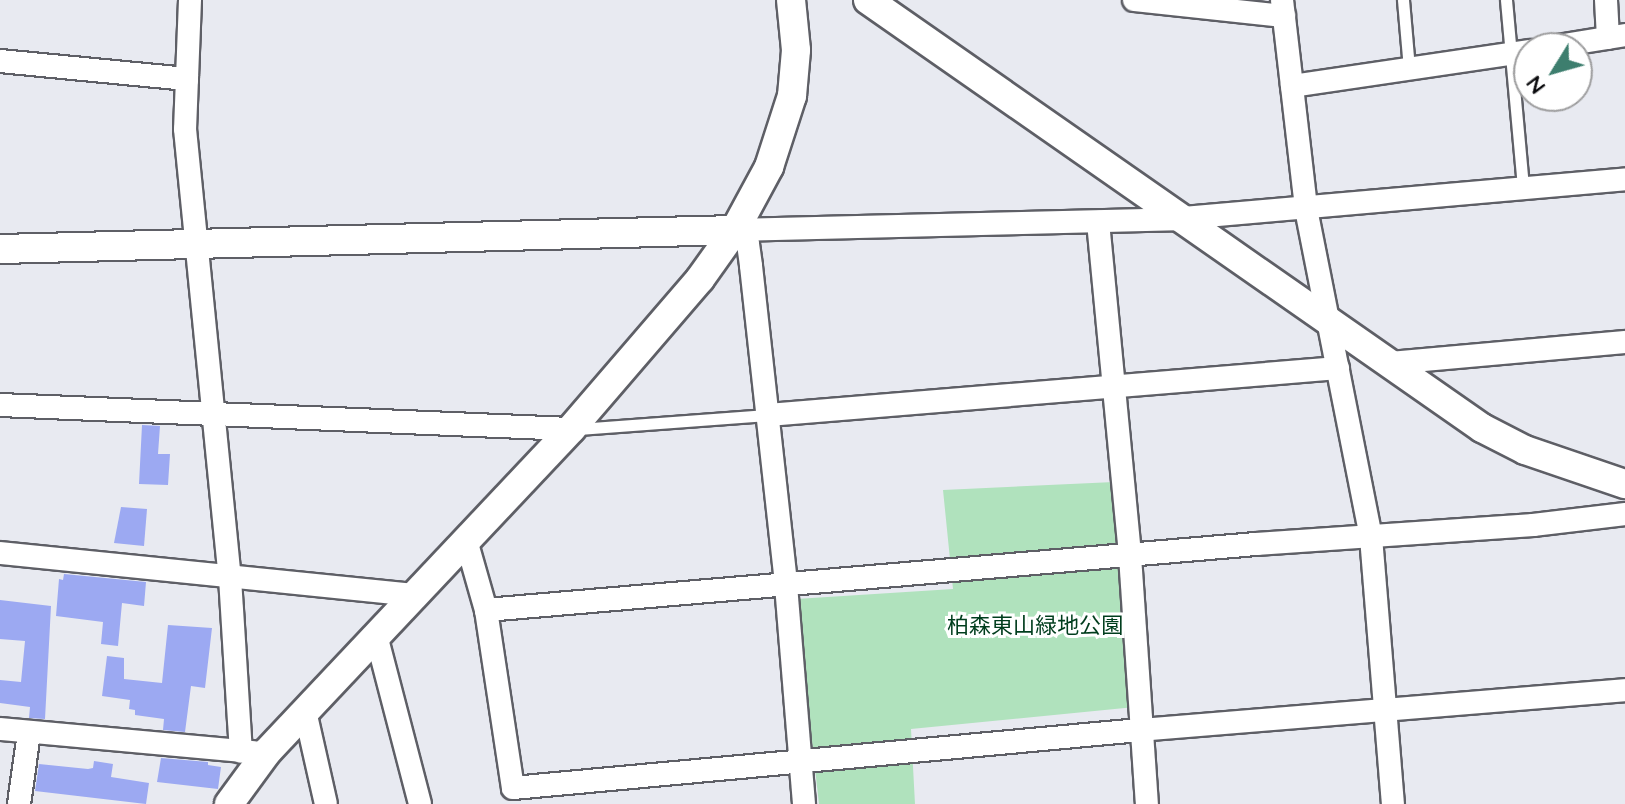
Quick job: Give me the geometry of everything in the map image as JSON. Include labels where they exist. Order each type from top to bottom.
[{"type":"street","points":[[190,0],[185,129],[230,578],[254,752]]},
{"type":"street","points":[[229,804],[254,752],[305,711],[571,429],[700,279],[735,230],[769,167],[792,96],[796,50],[791,0]]},
{"type":"street","points":[[868,0],[1482,428],[1525,450],[1625,484]]},
{"type":"street","points":[[1134,0],[1283,8],[1306,209],[1331,322],[1371,537],[1388,711],[1393,804]]},
{"type":"street","points":[[1593,40],[1616,36],[1606,0]]},
{"type":"street","points":[[1292,86],[1513,53]]},
{"type":"street","points":[[0,61],[187,79]]},
{"type":"street","points":[[0,249],[1184,219],[1625,179]]},
{"type":"street","points":[[1098,222],[1130,556],[1147,804]]},
{"type":"street","points":[[735,230],[748,244],[786,585],[804,804]]},
{"type":"street","points":[[1390,363],[1625,342]]},
{"type":"street","points":[[768,415],[1338,368]]},
{"type":"street","points":[[0,405],[571,429]]},
{"type":"street","points":[[486,610],[1533,525],[1625,514]]},
{"type":"street","points":[[466,540],[486,610],[515,796],[800,762],[1625,690]]},
{"type":"street","points":[[0,553],[413,595]]},
{"type":"street","points":[[376,635],[420,804]]},
{"type":"street","points":[[305,711],[326,804]]},
{"type":"street","points":[[0,729],[254,752]]},
{"type":"street","points":[[19,804],[29,733]]},
{"type":"lane","points":[[1403,0],[1409,68]]},
{"type":"lane","points":[[1506,0],[1515,32]]},
{"type":"lane","points":[[1521,112],[1523,188]]},
{"type":"lane","points":[[571,429],[768,415]]},
{"type":"green space","name":"柏森東山緑地公園","points":[[1114,482],[1135,707],[911,729],[915,804],[819,804],[796,599],[953,589],[943,490]]},
{"type":"building","points":[[142,425],[160,426],[158,454],[170,454],[168,485],[139,484]]},
{"type":"building","points":[[121,507],[147,509],[144,546],[114,543]]},
{"type":"building","points":[[64,574],[146,582],[144,606],[122,603],[118,646],[101,644],[103,622],[56,616],[59,579],[63,580]]},
{"type":"building","points":[[0,600],[51,606],[45,719],[29,718],[30,707],[0,703],[0,680],[21,682],[25,641],[0,639]]},
{"type":"building","points":[[168,625],[212,628],[205,688],[191,686],[185,732],[163,730],[164,719],[135,715],[135,710],[129,709],[130,700],[102,696],[107,656],[124,658],[124,679],[162,683]]},
{"type":"building","points":[[161,758],[208,762],[208,765],[221,767],[218,789],[157,782]]},
{"type":"building","points":[[94,761],[113,764],[111,777],[149,783],[146,804],[35,791],[39,764],[88,769],[93,768]]}]
